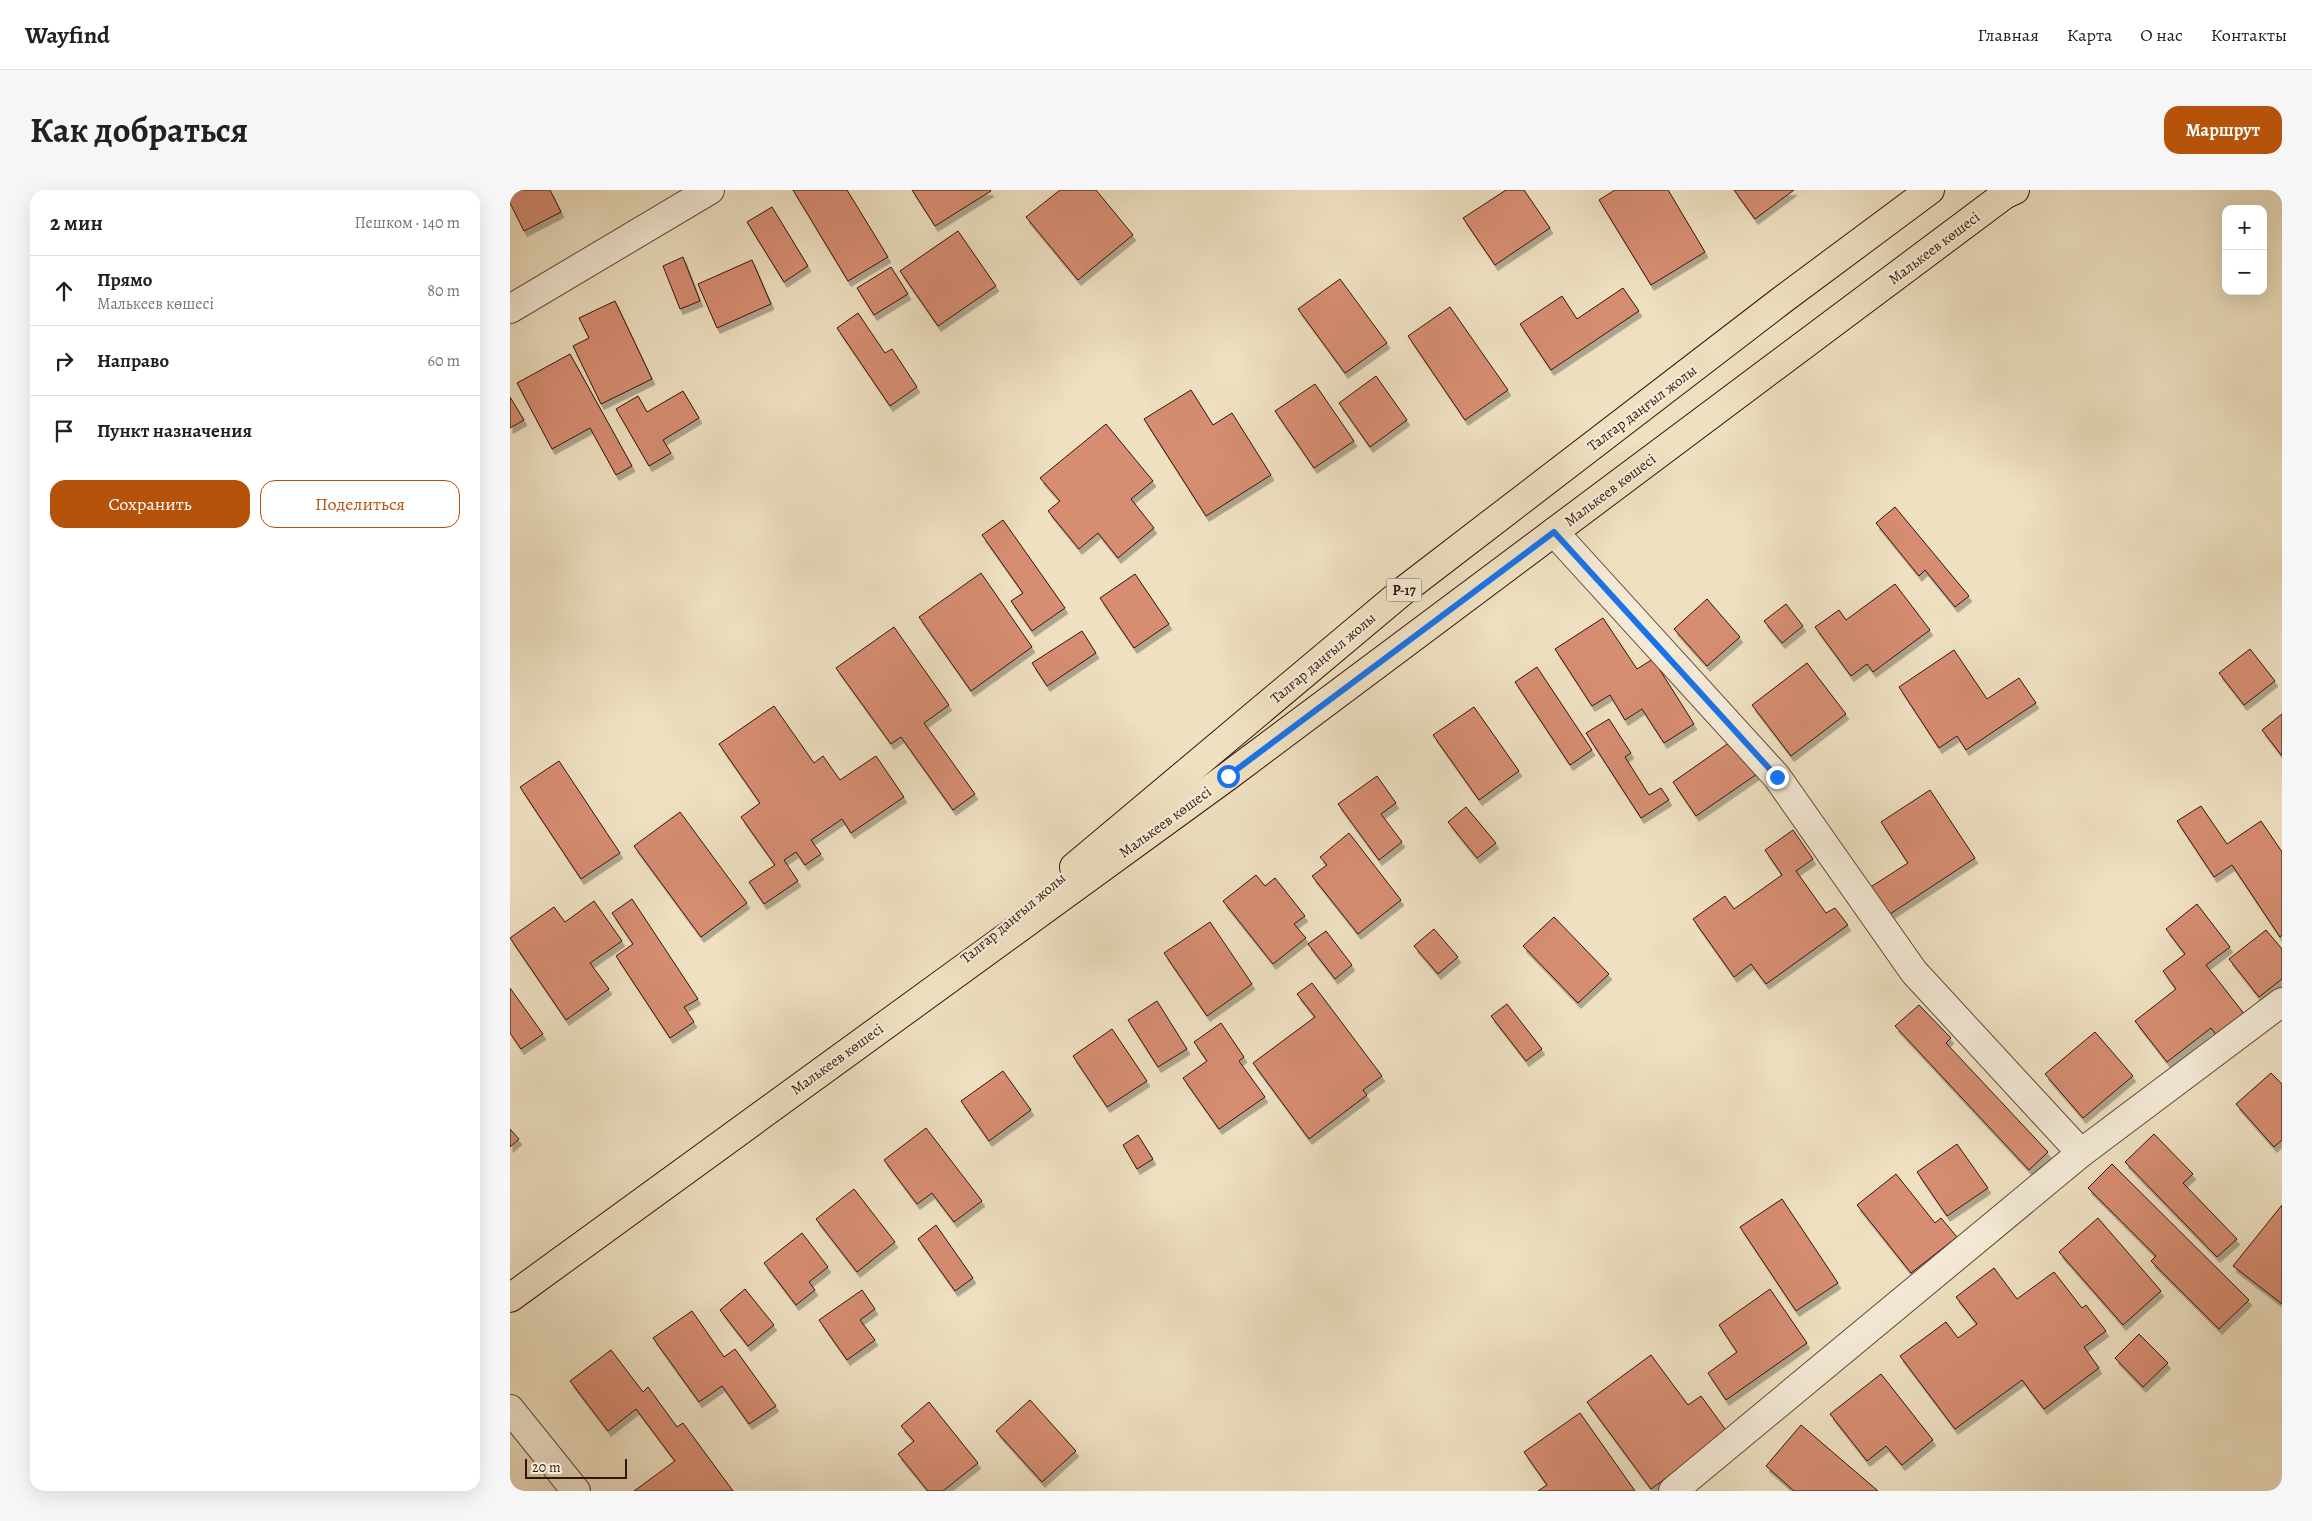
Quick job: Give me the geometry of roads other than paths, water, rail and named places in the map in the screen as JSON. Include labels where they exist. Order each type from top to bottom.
[{"type":"main road","name":"Талғар даңғыл жолы","points":[[896,1016],[1403,591],[1782,300],[1930,190]]},
{"type":"main road","name":"Малькеев көшесі","points":[[510,1298],[1228,776],[2011,191]]},
{"type":"street","points":[[510,309],[710,190]]},
{"type":"street","points":[[1554,532],[1777,777],[1914,972],[2081,1154]]},
{"type":"street","points":[[1673,1491],[2081,1154],[2282,1002]]},
{"type":"street","points":[[510,1409],[576,1491]]}]
